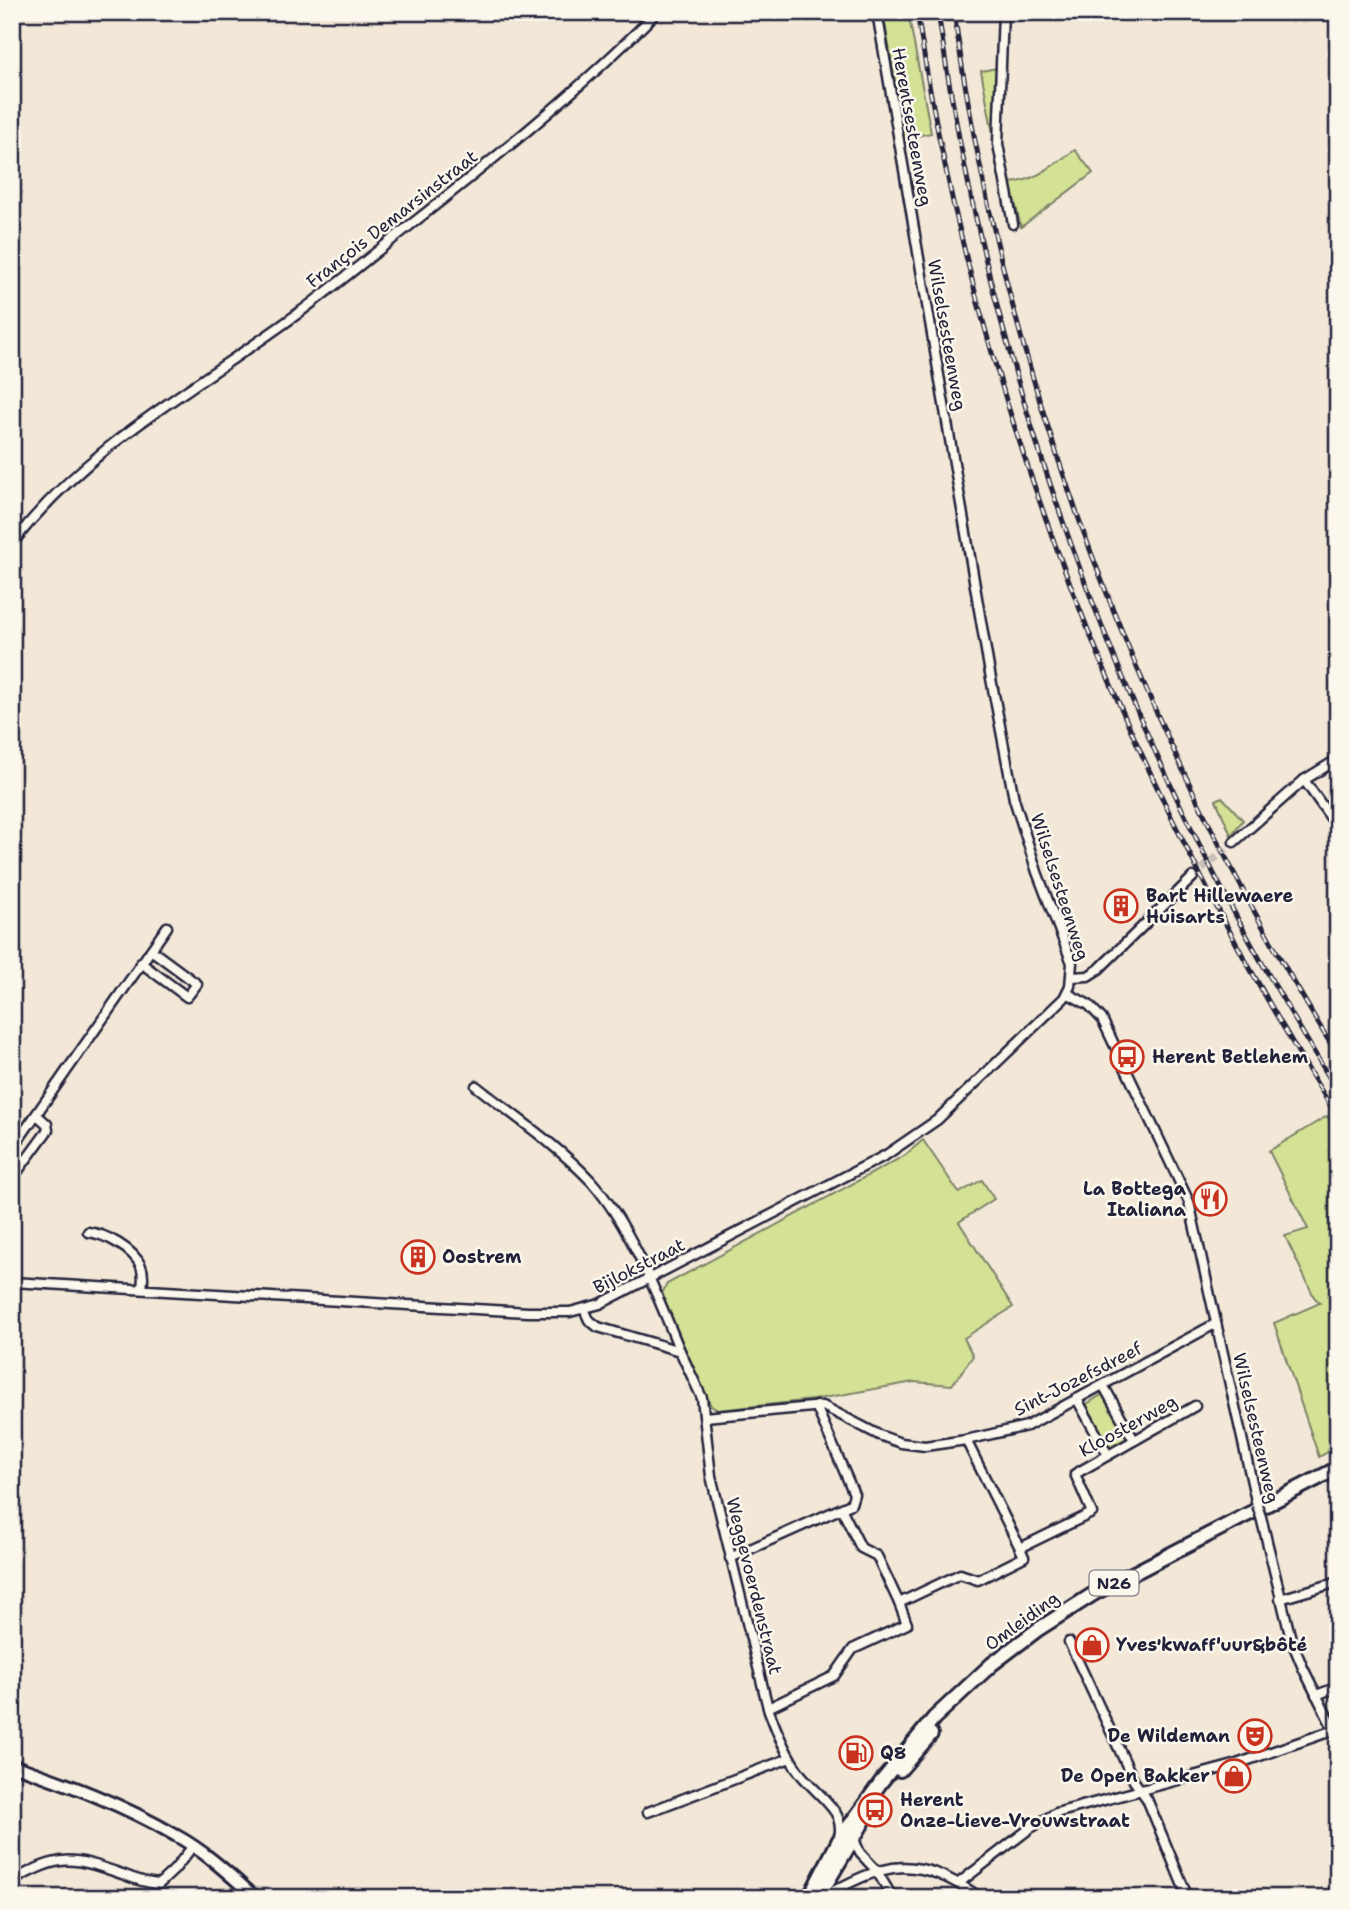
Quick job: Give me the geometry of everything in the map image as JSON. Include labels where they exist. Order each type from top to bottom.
[{"type":"main road","name":"Omleiding","points":[[811,1898],[839,1840],[907,1748],[954,1698],[1037,1630],[1096,1593],[1338,1468]]},
{"type":"main road","name":"Omleiding","points":[[811,1898],[828,1881],[853,1836],[887,1787],[939,1725],[980,1685],[1029,1645],[1099,1598],[1338,1474]]},
{"type":"street","name":"François Demarsinstraat","points":[[12,544],[41,510],[106,448],[299,312],[470,179],[578,88],[657,12]]},
{"type":"street","name":"Herentsesteenweg","points":[[877,12],[916,248]]},
{"type":"street","points":[[1003,12],[998,144],[1013,223]]},
{"type":"street","name":"Wilselsesteenweg","points":[[916,248],[986,654],[1014,799],[1037,872],[1072,963],[1072,977],[1067,993],[1088,1005],[1102,1019],[1178,1175],[1195,1224],[1215,1324],[1291,1639],[1336,1734]]},
{"type":"street","points":[[1234,842],[1304,780],[1338,759]]},
{"type":"street","points":[[1304,780],[1338,828]]},
{"type":"street","points":[[1072,977],[1088,976],[1099,970],[1193,877]]},
{"type":"street","points":[[12,1149],[167,927]]},
{"type":"street","points":[[141,963],[187,997],[197,984],[150,950]]},
{"type":"street","name":"Bijlokstraat","points":[[12,1282],[528,1312],[584,1310],[873,1163],[917,1135],[963,1096],[1057,1007],[1067,993]]},
{"type":"street","name":"Weggevoerdenstraat","points":[[475,1086],[574,1164],[593,1184],[651,1278],[702,1398],[711,1476],[768,1708],[790,1758],[816,1793],[836,1813]]},
{"type":"street","points":[[12,1180],[48,1130],[47,1124],[37,1115]]},
{"type":"street","points":[[12,1162],[20,1168]]},
{"type":"street","points":[[88,1232],[105,1237],[132,1254],[141,1266],[142,1289]]},
{"type":"street","points":[[584,1310],[589,1320],[598,1327],[680,1351]]},
{"type":"street","name":"Sint-Jozefsdreef","points":[[705,1416],[823,1406],[879,1435],[901,1443],[925,1446],[966,1440],[1027,1426],[1215,1324]]},
{"type":"street","points":[[1103,1385],[1134,1440]]},
{"type":"street","points":[[1077,1399],[1108,1455]]},
{"type":"street","points":[[730,1558],[851,1504],[854,1494],[816,1406]]},
{"type":"street","name":"Kloosterweg","points":[[899,1603],[960,1573],[978,1580],[1024,1557],[1020,1548],[1093,1513],[1074,1474],[1195,1406]]},
{"type":"street","points":[[966,1440],[1020,1548]]},
{"type":"street","points":[[768,1708],[834,1676],[853,1649],[907,1624],[877,1556],[861,1548],[842,1510]]},
{"type":"street","points":[[1280,1599],[1338,1582]]},
{"type":"street","points":[[1069,1642],[1099,1704],[1102,1717],[1140,1791],[1147,1799],[1188,1898]]},
{"type":"street","points":[[1316,1695],[1338,1687]]},
{"type":"street","points":[[959,1882],[1029,1829],[1056,1813],[1234,1765],[1336,1734]]},
{"type":"street","points":[[648,1812],[790,1758]]},
{"type":"street","points":[[12,1765],[70,1784],[133,1812],[215,1862],[256,1898]]},
{"type":"street","points":[[839,1840],[841,1831],[836,1813],[850,1816],[857,1814],[853,1836],[860,1853],[876,1870],[894,1898]]},
{"type":"street","points":[[12,1881],[40,1865],[71,1859],[159,1884],[174,1870],[192,1846]]},
{"type":"street","points":[[821,1898],[876,1870],[895,1867],[922,1868],[945,1875],[981,1898]]},
{"type":"green space","points":[[883,12],[908,12],[931,133],[903,139],[902,119],[908,118],[902,86],[896,87]]},
{"type":"green space","points":[[997,68],[995,134],[993,134],[981,71]]},
{"type":"green space","points":[[1075,150],[1093,173],[1021,227],[1010,183],[1036,175]]},
{"type":"green space","points":[[1222,797],[1243,820],[1231,835],[1216,800]]},
{"type":"green space","points":[[1327,1116],[1338,1134],[1338,1446],[1319,1457],[1274,1323],[1320,1303],[1314,1297],[1285,1236],[1308,1229],[1269,1151]]},
{"type":"green space","points":[[923,1140],[959,1193],[982,1180],[994,1199],[959,1222],[1013,1307],[964,1338],[973,1356],[952,1385],[914,1382],[812,1400],[718,1410],[711,1406],[661,1295],[667,1284],[904,1156]]},
{"type":"green space","points":[[1103,1394],[1129,1440],[1110,1451],[1085,1405]]},
{"type":"tunnel","points":[[1193,877],[1234,842]]},
{"type":"railway","points":[[917,12],[943,159],[978,303],[1021,446],[1071,586],[1128,724],[1192,859],[1262,990],[1338,1118]]},
{"type":"railway","points":[[938,12],[956,123],[979,232],[1039,449],[1075,555],[1160,763],[1209,864],[1255,951],[1338,1092]]},
{"type":"railway","points":[[954,12],[977,150],[1008,286],[1046,421],[1092,554],[1144,684],[1203,811],[1268,936],[1338,1056]]},
{"type":"place","name":"Bart Hillewaere Huisarts","points":[[1121,906]]},
{"type":"place","name":"Herent Betlehem","points":[[1127,1057]]},
{"type":"place","name":"La Bottega Italiana","points":[[1210,1199]]},
{"type":"place","name":"Oostrem","points":[[418,1257]]},
{"type":"place","name":"Yves'kwaff'uur&bôté","points":[[1092,1645]]},
{"type":"place","name":"De Wildeman","points":[[1255,1736]]},
{"type":"place","name":"Q8","points":[[856,1753]]},
{"type":"place","name":"De Open Bakker","points":[[1234,1776]]},
{"type":"place","name":"Herent Onze-Lieve-Vrouwstraat","points":[[875,1810]]}]
